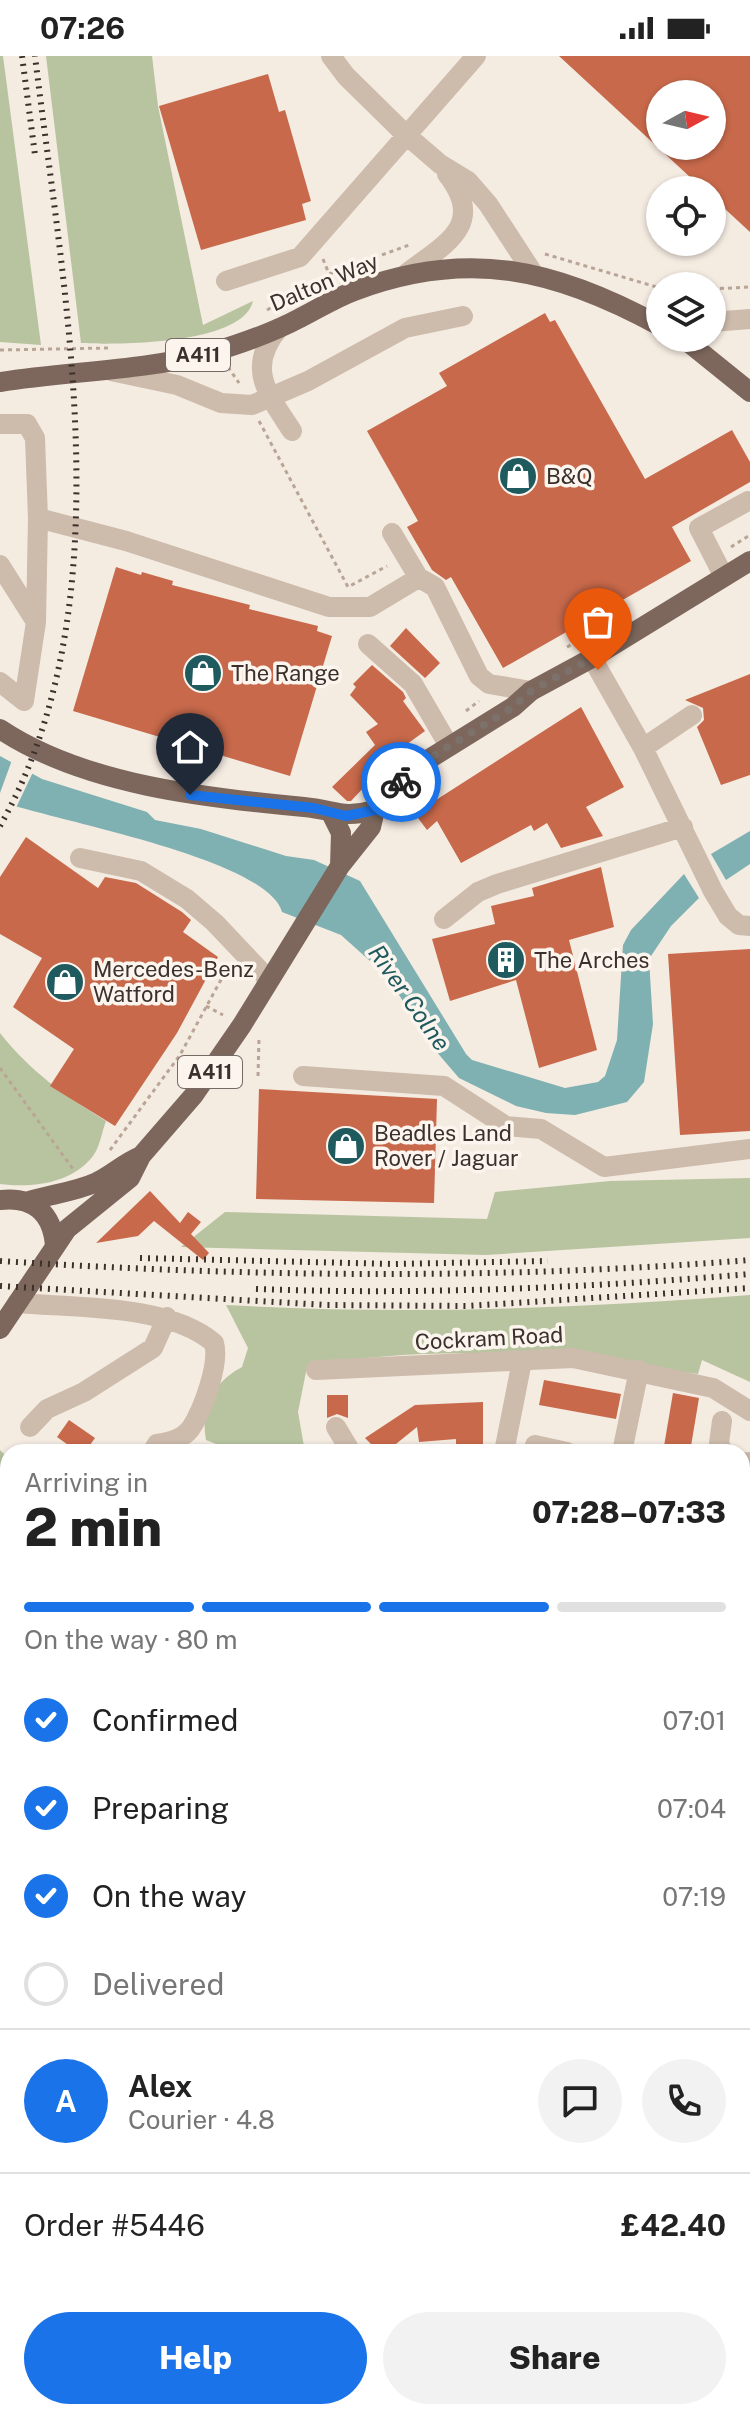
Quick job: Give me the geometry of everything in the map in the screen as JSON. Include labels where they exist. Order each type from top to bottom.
[{"type":"main road","name":"Dalton Way","points":[[0,382],[207,354],[279,328],[351,291],[407,273],[465,266],[533,273],[569,283],[646,319]]},
{"type":"main road","points":[[700,352],[742,386],[750,403]]},
{"type":"main road","name":"A411","points":[[29,1201],[84,1189],[141,1156],[193,1096],[340,866],[371,827],[375,810],[421,764],[513,707],[531,691],[592,658],[749,560]]},
{"type":"main road","points":[[0,729],[57,756],[159,790],[314,808],[346,816],[375,810]]},
{"type":"main road","points":[[331,813],[341,833],[340,866]]},
{"type":"main road","name":"A411","points":[[55,1247],[67,1229],[84,1189]]},
{"type":"main road","points":[[0,1200],[29,1201],[52,1223],[55,1247],[9,1306],[0,1329]]},
{"type":"street","points":[[331,56],[346,76],[404,133],[440,164],[468,181],[488,204],[533,273]]},
{"type":"street","points":[[226,281],[300,257],[404,133],[476,56]]},
{"type":"street","points":[[407,273],[457,234],[462,224],[463,199],[440,164]]},
{"type":"street","points":[[103,370],[177,385],[221,403],[262,402],[405,328],[463,316]]},
{"type":"street","points":[[726,321],[750,319]]},
{"type":"street","points":[[279,328],[265,344],[261,359],[262,402],[292,431]]},
{"type":"street","points":[[0,424],[27,424],[35,438],[38,518],[36,622],[24,701],[0,682]]},
{"type":"street","points":[[723,575],[699,528],[748,501]]},
{"type":"street","points":[[38,518],[126,541],[329,607],[357,610],[370,607],[420,580]]},
{"type":"street","points":[[392,533],[420,580],[435,587],[479,676],[489,684],[531,691]]},
{"type":"street","points":[[0,565],[36,622]]},
{"type":"street","points":[[368,644],[413,684],[449,746]]},
{"type":"street","points":[[592,658],[643,748],[696,860],[728,916],[739,925],[750,926]]},
{"type":"street","points":[[643,748],[692,715]]},
{"type":"street","points":[[444,919],[478,892],[497,884],[683,827]]},
{"type":"street","points":[[80,858],[141,871],[187,899],[215,923],[269,980]]},
{"type":"street","points":[[303,1076],[444,1086],[506,1126],[541,1129],[604,1167],[750,1149]]},
{"type":"street","points":[[9,1306],[167,1317],[204,1334],[214,1343],[217,1353],[215,1369],[190,1429],[176,1441],[157,1444]]},
{"type":"street","points":[[30,1427],[47,1409],[84,1392],[153,1348],[167,1317]]},
{"type":"street","name":"Cockram Road","points":[[316,1370],[573,1358],[713,1388],[750,1411]]},
{"type":"street","points":[[506,1444],[522,1361]]},
{"type":"street","points":[[624,1444],[639,1370]]},
{"type":"street","points":[[719,1444],[722,1421]]},
{"type":"street","points":[[336,1427],[346,1444]]},
{"type":"path","points":[[536,248],[547,256],[619,273],[646,283]]},
{"type":"path","points":[[322,256],[329,274]]},
{"type":"path","points":[[726,288],[750,287]]},
{"type":"path","points":[[0,350],[113,348]]},
{"type":"path","points":[[229,372],[247,393],[262,402],[269,445],[348,587],[406,555]]},
{"type":"path","points":[[730,547],[750,535]]},
{"type":"path","points":[[122,1131],[180,1055],[231,962]]},
{"type":"path","points":[[206,1006],[230,1018]]},
{"type":"path","points":[[258,1076],[259,1034]]},
{"type":"path","points":[[0,1068],[84,1189]]},
{"type":"green space","points":[[0,56],[3,56],[41,345],[0,342]]},
{"type":"green space","points":[[46,56],[152,56],[158,106],[203,325],[253,301],[244,316],[227,326],[176,339],[81,343]]},
{"type":"green space","points":[[0,1033],[49,1082],[106,1121],[93,1156],[74,1173],[38,1184],[0,1184]]},
{"type":"green space","points":[[750,1178],[750,1238],[486,1255],[181,1247],[225,1212],[487,1219],[495,1192],[610,1181]]},
{"type":"green space","points":[[750,1295],[750,1382],[702,1360],[698,1374],[601,1361],[502,1354],[453,1353],[356,1359],[307,1367],[298,1412],[304,1444],[216,1444],[206,1440],[205,1417],[211,1397],[224,1380],[242,1367],[248,1348],[226,1305],[423,1310],[619,1304]]},
{"type":"water","name":"River Colne","points":[[0,756],[42,779],[147,812],[155,820],[201,829],[286,856],[314,860],[360,881],[466,1054],[472,1060],[565,1088],[598,1082],[605,1076],[617,1040],[623,945],[631,930],[684,874],[699,898],[671,926],[649,959],[653,1024],[644,1082],[627,1102],[575,1115],[516,1106],[459,1078],[429,1043],[388,977],[341,935],[282,912],[268,893],[239,875],[200,858],[0,801]]},
{"type":"water","points":[[750,831],[750,864],[726,880],[711,854]]},
{"type":"pier","points":[[12,760],[34,770],[15,810],[0,805],[0,793]]},
{"type":"building","points":[[559,56],[750,56],[750,232],[726,210],[726,176],[689,176],[672,160],[726,160],[726,80],[646,80],[646,136]]},
{"type":"building","points":[[268,74],[279,112],[285,110],[311,201],[302,204],[306,220],[201,250],[159,106]]},
{"type":"building","name":"B&Q","points":[[545,313],[550,322],[555,320],[645,479],[732,430],[750,462],[750,482],[672,527],[691,561],[503,668],[451,577],[446,580],[432,570],[407,527],[418,521],[367,431],[447,386],[439,373]]},
{"type":"building","name":"The Range","points":[[116,567],[250,605],[249,609],[318,626],[317,631],[332,636],[290,776],[73,711]]},
{"type":"building","points":[[406,628],[440,663],[425,678],[390,646]]},
{"type":"building","points":[[372,665],[403,692],[406,698],[403,701],[425,731],[381,763],[384,766],[351,801],[347,801],[332,787],[375,745],[366,732],[378,724],[350,695],[356,687],[353,684]]},
{"type":"building","points":[[750,674],[750,775],[721,785],[697,727],[704,720],[703,708],[685,700]]},
{"type":"building","points":[[581,707],[624,787],[586,807],[603,836],[561,848],[547,823],[534,831],[531,825],[461,863],[437,821],[427,830],[409,806],[427,790],[436,800]]},
{"type":"building","name":"Mercedes-Benz Watford","points":[[26,837],[98,888],[105,877],[136,883],[191,920],[183,932],[218,957],[177,1033],[115,1126],[50,1086],[74,1049],[13,1007],[42,958],[0,934],[0,877]]},
{"type":"building","name":"The Arches","points":[[601,867],[614,927],[569,940],[597,1050],[539,1068],[516,980],[450,1001],[432,939],[495,924],[491,906],[534,896],[532,888]]},
{"type":"building","points":[[750,949],[750,1131],[680,1135],[668,954]]},
{"type":"building","name":"Beadles Land Rover / Jaguar","points":[[259,1089],[437,1099],[434,1203],[256,1199]]},
{"type":"building","points":[[150,1191],[180,1223],[188,1212],[201,1222],[191,1234],[209,1253],[203,1260],[154,1221],[138,1236],[96,1243]]},
{"type":"building","points":[[544,1380],[621,1394],[616,1419],[539,1405]]},
{"type":"building","points":[[673,1393],[699,1398],[691,1444],[664,1444]]},
{"type":"building","points":[[327,1395],[348,1395],[348,1418],[337,1414],[327,1418]]},
{"type":"building","points":[[483,1402],[483,1444],[456,1444],[456,1439],[419,1442],[417,1427],[396,1444],[371,1444],[365,1438],[415,1405]]},
{"type":"building","points":[[69,1420],[95,1438],[91,1444],[67,1444],[57,1437]]},
{"type":"railway","points":[[22,56],[35,155]]},
{"type":"railway","points":[[0,826],[39,739],[63,645],[75,548],[76,448],[70,347],[35,56]]},
{"type":"railway","points":[[140,1258],[394,1264],[548,1261]]},
{"type":"railway","points":[[0,1261],[188,1270],[375,1274],[562,1271],[750,1260]]},
{"type":"railway","points":[[256,1289],[503,1289],[750,1274]]},
{"type":"railway","points":[[0,1286],[327,1305],[467,1306],[750,1288]]},
{"type":"way so far","points":[[401,782],[421,764],[513,707],[531,691],[592,658],[598,670]]},
{"type":"place","name":"B&Q","points":[[518,476]]},
{"type":"place","name":"The Range","points":[[203,673]]},
{"type":"place","name":"The Arches","points":[[506,960]]},
{"type":"place","name":"Mercedes-Benz Watford","points":[[65,982]]},
{"type":"place","name":"Beadles Land Rover / Jaguar","points":[[346,1146]]},
{"type":"route","points":[[190,795],[314,808],[346,816],[375,810],[401,782]]}]
